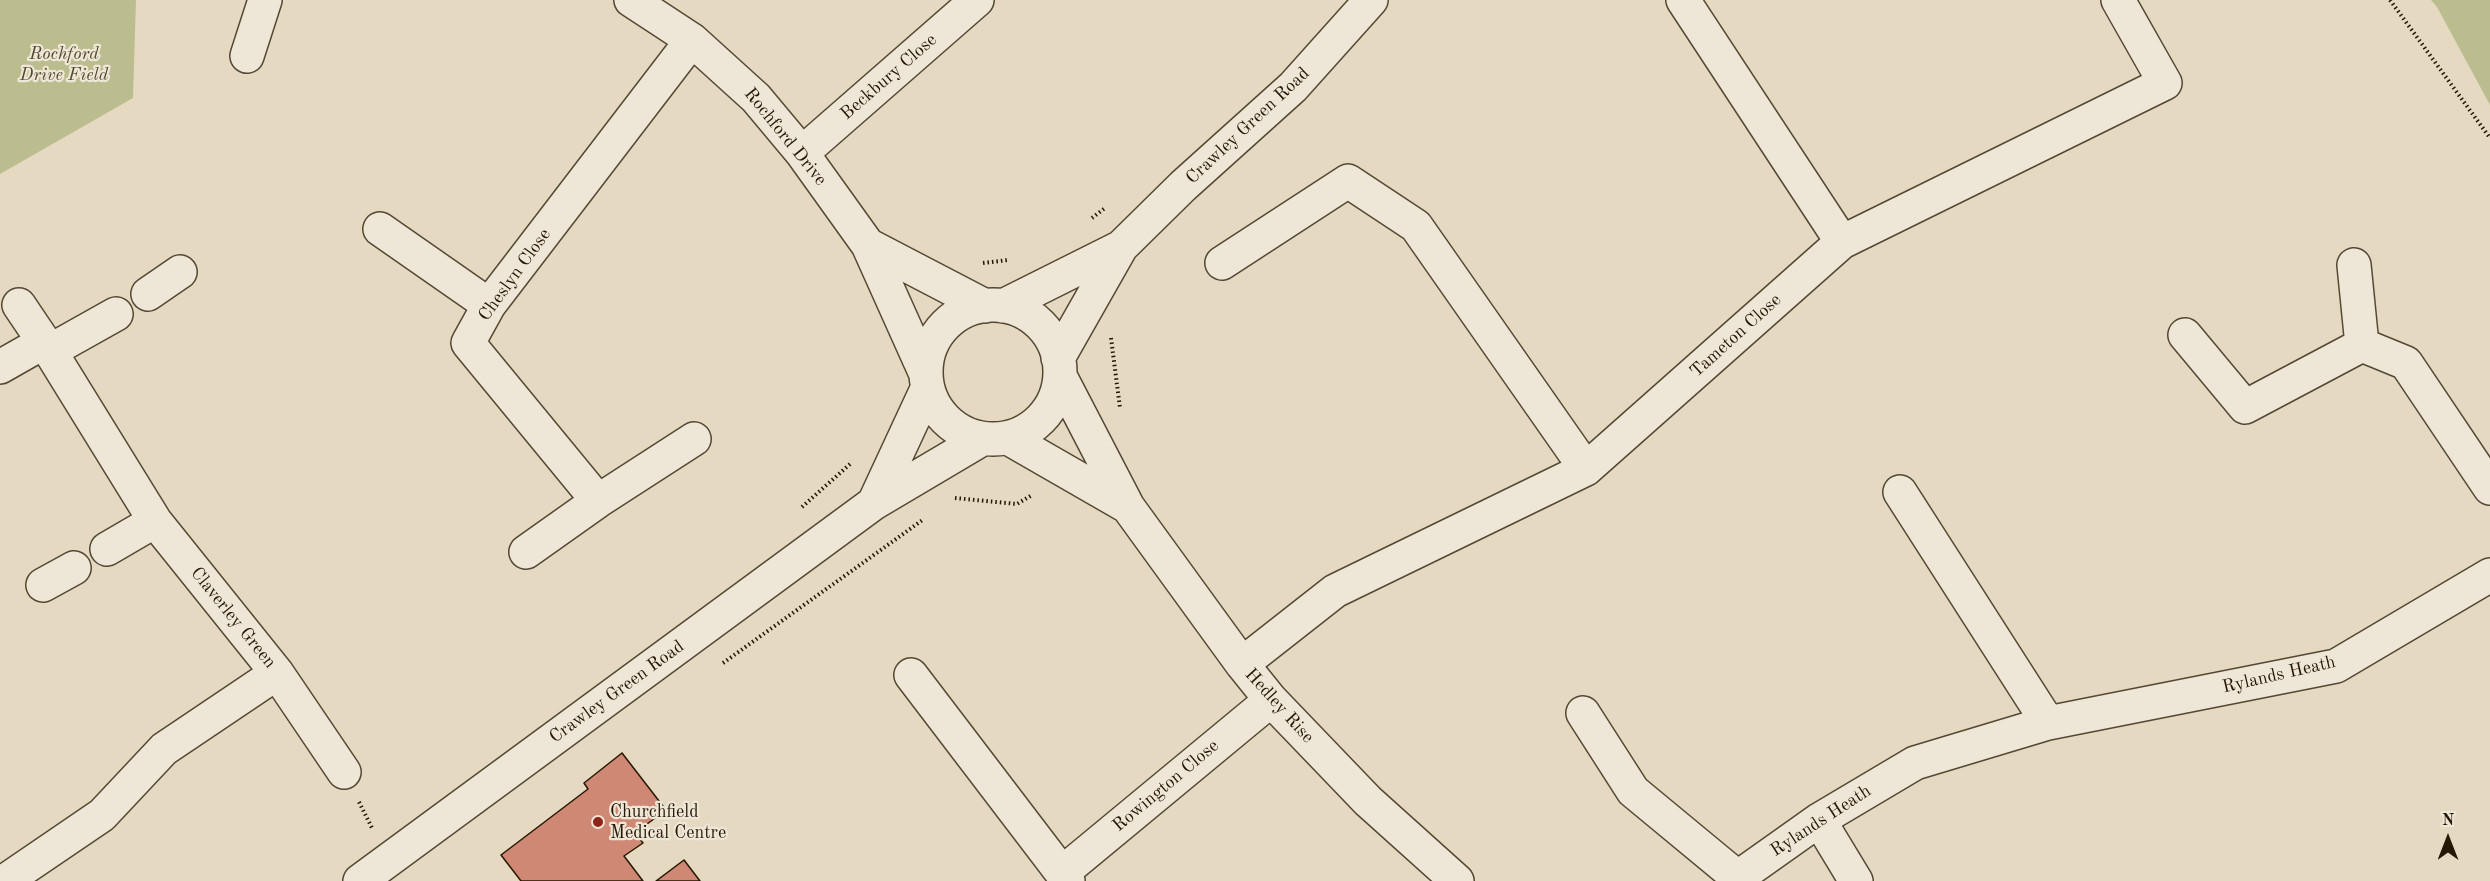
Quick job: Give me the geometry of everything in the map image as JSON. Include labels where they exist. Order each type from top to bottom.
[{"type":"street","points":[[247,56],[265,0]]},
{"type":"street","name":"Rochford Drive","points":[[631,0],[692,40],[756,98],[801,153],[868,245],[926,380]]},
{"type":"street","name":"Beckbury Close","points":[[801,153],[976,0]]},
{"type":"street","name":"Crawley Green Road","points":[[1059,367],[1121,248],[1183,186],[1293,87],[1371,0]]},
{"type":"street","points":[[1683,0],[1842,242]]},
{"type":"street","name":"Tameton Close","points":[[1242,664],[1335,591],[1586,469],[1842,242],[2165,82],[2118,0]]},
{"type":"street","name":"Cheslyn Close","points":[[598,501],[468,343],[489,305],[692,40]]},
{"type":"street","points":[[1222,263],[1348,181],[1416,226],[1586,469]]},
{"type":"street","points":[[380,229],[489,305]]},
{"type":"street","name":"Rochford Drive","points":[[868,245],[994,306]]},
{"type":"street","name":"Crawley Green Road","points":[[994,306],[1121,248]]},
{"type":"street","points":[[2354,265],[2362,345]]},
{"type":"street","points":[[148,294],[180,272]]},
{"type":"street","name":"Claverley Green","points":[[5,881],[102,815],[164,748],[277,673],[155,521],[19,305]]},
{"type":"street","points":[[994,306],[1018,310],[1038,323],[1053,342],[1059,367],[1055,397],[1044,416],[1028,430],[995,438],[963,433],[947,422],[935,406],[926,380],[928,353],[936,335],[950,321],[966,311],[994,306]]},
{"type":"street","points":[[0,366],[47,347],[116,314]]},
{"type":"street","points":[[2185,335],[2245,406],[2362,345],[2406,363],[2490,488]]},
{"type":"street","name":"Hedley Rise","points":[[1059,367],[1128,507],[1242,664],[1271,700],[1368,801],[1457,881]]},
{"type":"street","name":"Crawley Green Road","points":[[874,503],[926,380]]},
{"type":"street","name":"Crawley Green Road","points":[[360,881],[874,503],[995,438]]},
{"type":"street","name":"Hedley Rise","points":[[995,438],[1128,507]]},
{"type":"street","points":[[526,552],[598,501],[694,439]]},
{"type":"street","points":[[1900,492],[2048,723]]},
{"type":"street","points":[[107,549],[155,521]]},
{"type":"street","points":[[43,585],[74,568]]},
{"type":"street","name":"Rylands Heath","points":[[1735,879],[1818,820],[1915,763],[2048,723],[2336,666],[2490,575]]},
{"type":"street","points":[[277,673],[336,760]]},
{"type":"street","name":"Rowington Close","points":[[911,675],[1065,877],[1271,700]]},
{"type":"street","points":[[1583,713],[1633,791],[1735,879]]},
{"type":"street","points":[[1818,820],[1856,881]]},
{"type":"path","points":[[2390,0],[2490,138]]},
{"type":"path","points":[[1110,332],[1121,419]]},
{"type":"path","points":[[954,498],[1017,504],[1034,494]]},
{"type":"path","points":[[719,666],[926,518]]},
{"type":"green space","name":"Rochford Drive Field","points":[[0,0],[136,0],[133,98],[0,174]]},
{"type":"green space","points":[[2431,0],[2490,0],[2490,105],[2437,7]]},
{"type":"building","name":"Churchfield Medical Centre","points":[[622,753],[666,810],[635,833],[643,843],[624,856],[643,881],[521,881],[501,855],[588,789],[584,783]]},
{"type":"building","name":"Churchfield Medical Centre","points":[[684,860],[700,881],[656,881]]},
{"type":"place","name":"Churchfield Medical Centre","points":[[598,822]]}]
